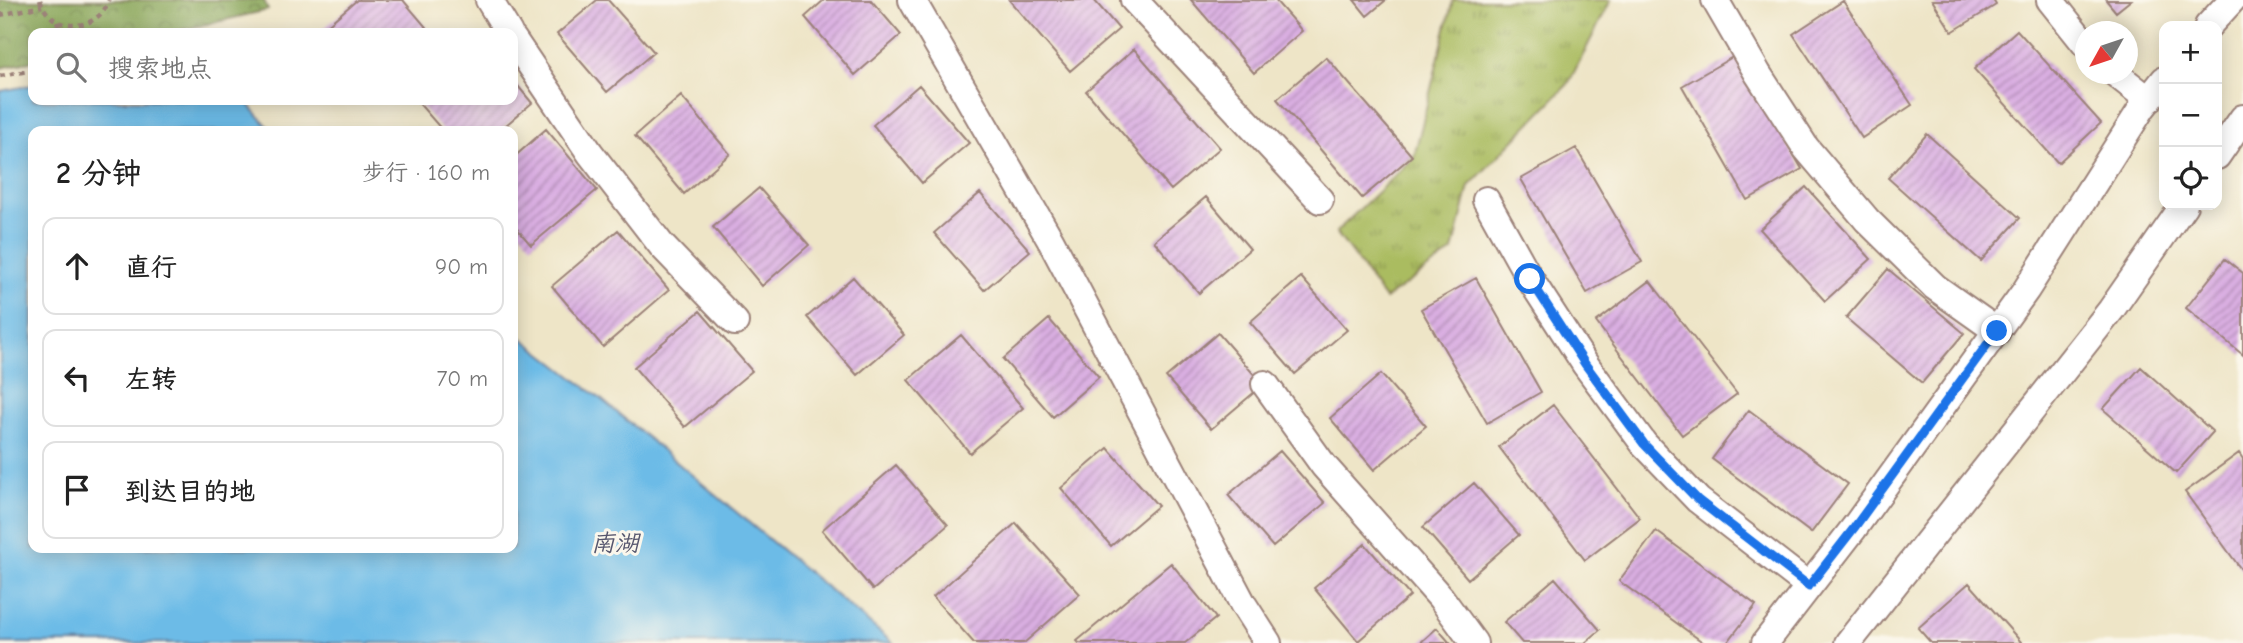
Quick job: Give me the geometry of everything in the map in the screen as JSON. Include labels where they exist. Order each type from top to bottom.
[{"type":"street","points":[[489,0],[506,28]]},
{"type":"street","points":[[912,0],[1051,241],[1243,604],[1268,643]]},
{"type":"street","points":[[1134,0],[1320,200]]},
{"type":"street","points":[[1715,0],[1758,74],[1806,148],[1867,220],[1934,287],[1997,331]]},
{"type":"street","points":[[2050,0],[2075,32]]},
{"type":"street","points":[[2213,21],[2232,0]]},
{"type":"street","points":[[518,46],[590,153],[662,246],[735,322]]},
{"type":"street","points":[[1765,643],[1854,528],[2026,290],[2157,90],[2138,83]]},
{"type":"street","points":[[2222,149],[2243,118]]},
{"type":"street","points":[[1486,200],[1530,279],[1585,364],[1644,444],[1698,500],[1809,586]]},
{"type":"street","points":[[1861,637],[2111,310],[2180,210]]},
{"type":"street","points":[[1265,384],[1324,467],[1441,598],[1474,643]]},
{"type":"path","points":[[0,15],[41,3],[48,15],[57,22],[68,25],[90,23],[100,16],[109,0]]},
{"type":"path","points":[[57,22],[59,28]]},
{"type":"path","points":[[0,76],[28,71]]},
{"type":"green space","points":[[0,0],[264,0],[268,10],[191,28],[28,28],[28,62],[0,68]]},
{"type":"green space","points":[[1453,0],[1611,0],[1568,84],[1469,186],[1453,251],[1385,299],[1336,232],[1414,157]]},
{"type":"water","name":"南湖","points":[[28,86],[28,105],[249,105],[268,126],[28,126],[28,553],[518,553],[518,335],[601,399],[893,643],[0,643],[0,91]]},
{"type":"building","points":[[357,0],[403,0],[427,28],[324,28]]},
{"type":"building","points":[[597,0],[608,0],[654,52],[607,92],[557,34]]},
{"type":"building","points":[[824,0],[871,0],[901,35],[855,75],[805,17]]},
{"type":"building","points":[[1009,0],[1094,0],[1119,29],[1070,71]]},
{"type":"building","points":[[1191,0],[1275,0],[1302,31],[1254,73]]},
{"type":"building","points":[[1354,0],[1386,0],[1367,16]]},
{"type":"building","points":[[1932,0],[1993,0],[1996,5],[1952,32]]},
{"type":"building","points":[[2106,0],[2131,0],[2116,12]]},
{"type":"building","points":[[1843,1],[1912,105],[1862,138],[1793,34]]},
{"type":"building","points":[[2017,30],[2101,123],[2058,163],[1974,69]]},
{"type":"building","points":[[1134,49],[1220,148],[1171,190],[1086,91]]},
{"type":"building","points":[[1736,55],[1802,169],[1747,200],[1682,86]]},
{"type":"building","points":[[1326,57],[1412,156],[1362,198],[1277,99]]},
{"type":"building","points":[[919,85],[969,143],[922,183],[873,125]]},
{"type":"building","points":[[518,86],[532,103],[505,126],[439,126],[420,105],[518,105]]},
{"type":"building","points":[[681,96],[730,154],[684,194],[635,136]]},
{"type":"building","points":[[546,129],[597,190],[531,245],[518,230],[518,154]]},
{"type":"building","points":[[1927,134],[2020,218],[1981,261],[1888,178]]},
{"type":"building","points":[[1576,148],[1642,262],[1587,293],[1521,179]]},
{"type":"building","points":[[1806,187],[1871,259],[1825,301],[1760,229]]},
{"type":"building","points":[[759,188],[809,245],[762,286],[713,227]]},
{"type":"building","points":[[980,193],[1030,251],[984,290],[934,233]]},
{"type":"building","points":[[1206,197],[1250,249],[1199,293],[1154,241]]},
{"type":"building","points":[[618,230],[669,290],[603,347],[552,286]]},
{"type":"building","points":[[2225,259],[2243,273],[2243,355],[2186,308]]},
{"type":"building","points":[[1888,269],[1964,333],[1922,383],[1846,318]]},
{"type":"building","points":[[853,277],[904,335],[857,375],[807,317]]},
{"type":"building","points":[[1301,277],[1347,330],[1295,374],[1250,322]]},
{"type":"building","points":[[1476,278],[1541,392],[1487,423],[1421,309]]},
{"type":"building","points":[[1650,281],[1737,394],[1682,435],[1596,322]]},
{"type":"building","points":[[700,311],[752,371],[685,427],[634,367]]},
{"type":"building","points":[[1049,319],[1099,377],[1053,417],[1003,359]]},
{"type":"building","points":[[1218,333],[1263,385],[1211,429],[1166,377]]},
{"type":"building","points":[[961,335],[1023,408],[970,453],[908,380]]},
{"type":"building","points":[[2141,367],[2213,432],[2176,473],[2103,409]]},
{"type":"building","points":[[1381,374],[1426,426],[1374,470],[1330,418]]},
{"type":"building","points":[[1553,405],[1640,518],[1585,560],[1499,447]]},
{"type":"building","points":[[1749,410],[1848,484],[1811,533],[1712,459]]},
{"type":"building","points":[[1108,448],[1158,506],[1111,546],[1061,488]]},
{"type":"building","points":[[1280,451],[1325,503],[1273,547],[1228,495]]},
{"type":"building","points":[[2239,453],[2243,459],[2243,572],[2185,492]]},
{"type":"building","points":[[896,465],[948,525],[873,590],[822,530]]},
{"type":"building","points":[[1474,483],[1519,535],[1468,579],[1423,527]]},
{"type":"building","points":[[1016,523],[1080,594],[1024,643],[974,643],[933,597]]},
{"type":"building","points":[[1656,531],[1756,605],[1727,643],[1704,643],[1619,581]]},
{"type":"building","points":[[1365,544],[1410,596],[1358,641],[1314,588]]},
{"type":"building","points":[[1171,563],[1216,618],[1185,643],[1077,641]]},
{"type":"building","points":[[1555,578],[1600,630],[1585,643],[1522,643],[1504,622]]},
{"type":"building","points":[[1969,583],[2022,643],[1931,643],[1918,628]]},
{"type":"building","points":[[1437,628],[1450,643],[1420,643]]},
{"type":"route","points":[[1530,279],[1585,364],[1644,444],[1698,500],[1809,586],[1997,331]]}]
